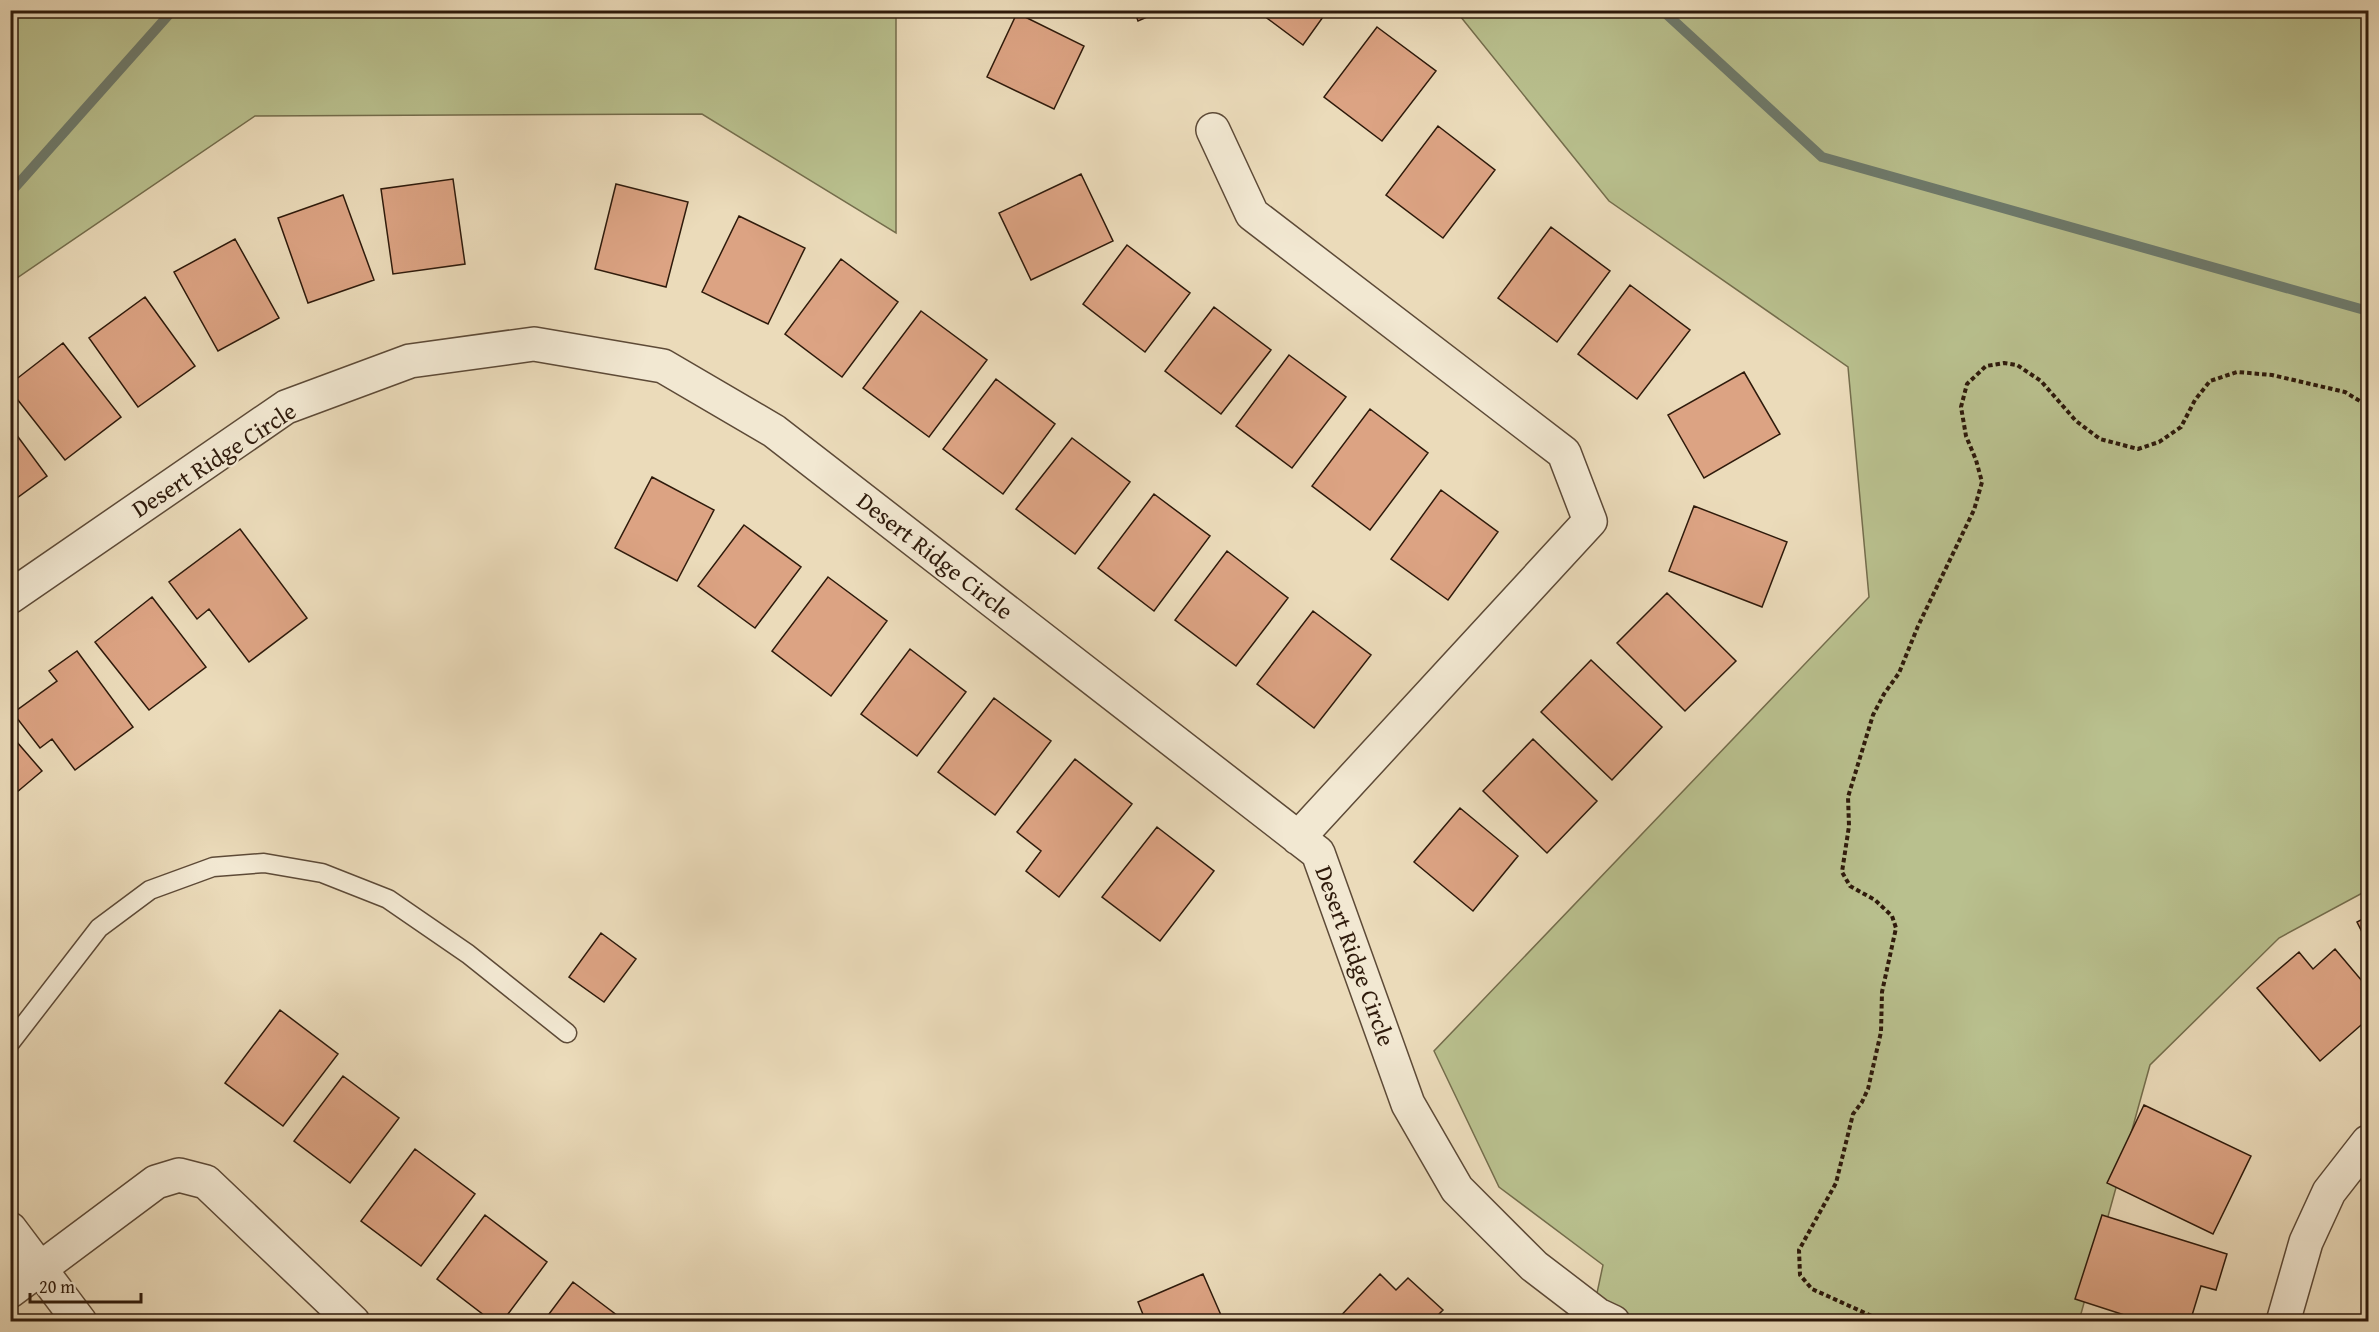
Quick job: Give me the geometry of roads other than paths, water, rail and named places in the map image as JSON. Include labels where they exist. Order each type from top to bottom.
[{"type":"street","points":[[1213,130],[1252,214],[1564,453],[1590,521],[1298,838]]},
{"type":"street","name":"Desert Ridge Circle","points":[[10,597],[286,407],[410,361],[534,344],[663,366],[774,431],[1318,853],[1408,1104],[1457,1189],[1534,1266],[1598,1315],[1613,1322]]},
{"type":"street","points":[[2283,1322],[2306,1242],[2329,1192],[2368,1142]]},
{"type":"street","points":[[10,1291],[42,1270],[156,1182],[179,1174],[206,1182],[353,1322]]},
{"type":"street","points":[[10,1229],[80,1322]]},
{"type":"lane","points":[[10,1043],[99,928],[150,890],[213,867],[264,863],[322,873],[388,899],[468,954],[567,1033]]},
{"type":"waterway","points":[[10,193],[173,10]]},
{"type":"waterway","points":[[1662,10],[1822,157],[2368,311]]}]
